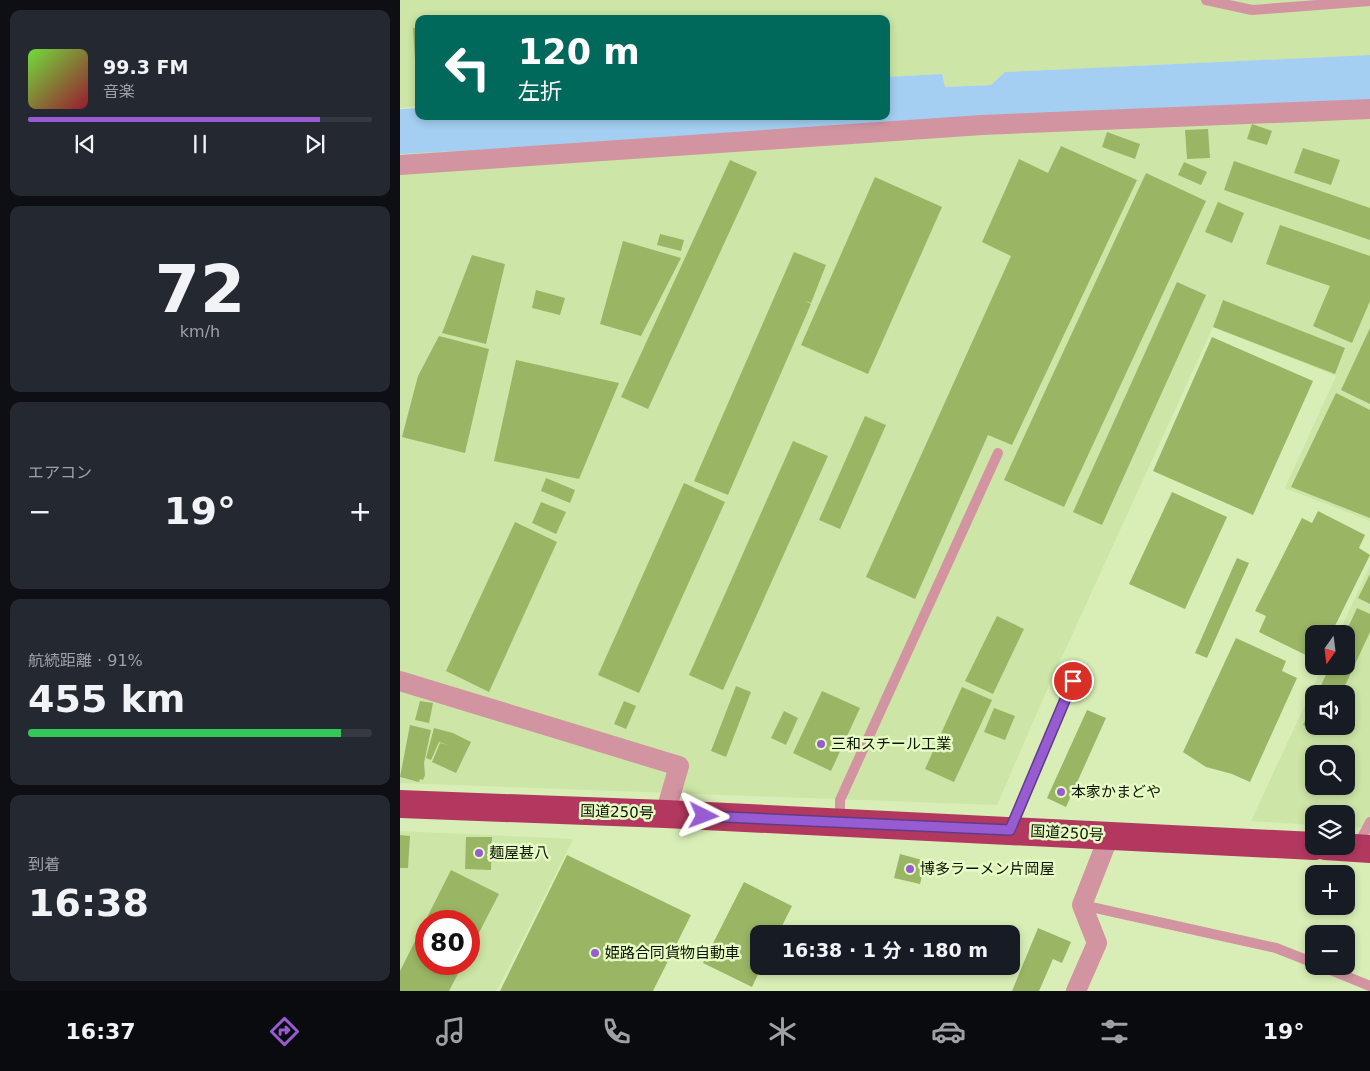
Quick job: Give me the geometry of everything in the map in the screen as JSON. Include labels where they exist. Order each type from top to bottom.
[{"type":"highway","name":"国道250号","points":[[400,804],[840,822],[1305,846]]},
{"type":"street","points":[[400,165],[982,125],[1370,109]]},
{"type":"street","points":[[400,681],[679,766],[664,814]]},
{"type":"street","points":[[1076,991],[1097,943],[1082,905],[1109,836]]},
{"type":"lane","points":[[1206,0],[1252,10],[1370,1]]},
{"type":"lane","points":[[840,822],[840,800],[998,453]]},
{"type":"lane","points":[[1010,830],[1073,681]]},
{"type":"lane","points":[[1363,849],[1370,822]]},
{"type":"lane","points":[[1082,905],[1276,948],[1305,959]]},
{"type":"lane","points":[[1343,975],[1370,986]]},
{"type":"shaded area","points":[[400,0],[1370,0],[1370,55],[1005,72],[991,85],[945,87],[941,74],[890,77],[890,15],[415,15],[415,106],[400,108]]},
{"type":"shaded area","points":[[1370,103],[1370,521],[1285,488],[1336,376],[1213,327],[1050,683],[997,805],[400,783],[400,154]]},
{"type":"shaded area","points":[[1370,566],[1370,828],[1355,827],[1355,805],[1305,805],[1305,824],[1251,821],[1305,705],[1305,735],[1355,735],[1355,685],[1314,685],[1319,675],[1355,675],[1355,625],[1342,625]]},
{"type":"shaded area","points":[[400,831],[573,839],[497,991],[400,991]]},
{"type":"water","points":[[1370,55],[1370,103],[400,154],[400,109],[415,108],[415,120],[890,120],[890,77],[942,74],[945,87],[991,85],[1005,72]]},
{"type":"building","points":[[413,28],[415,28],[415,59]]},
{"type":"building","points":[[1252,124],[1272,131],[1267,145],[1247,139]]},
{"type":"building","points":[[1208,129],[1210,158],[1187,159],[1185,130]]},
{"type":"building","points":[[1107,132],[1140,144],[1135,159],[1102,147]]},
{"type":"building","points":[[1061,146],[1137,180],[1012,445],[988,435],[915,599],[866,577],[1011,256],[982,242],[1019,159],[1048,173]]},
{"type":"building","points":[[1303,148],[1340,160],[1331,185],[1294,173]]},
{"type":"building","points":[[730,160],[757,172],[648,409],[621,397]]},
{"type":"building","points":[[1234,161],[1370,208],[1370,240],[1224,190]]},
{"type":"building","points":[[1184,162],[1207,172],[1201,185],[1178,175]]},
{"type":"building","points":[[1146,173],[1206,201],[1064,507],[1004,480]]},
{"type":"building","points":[[875,177],[942,207],[868,374],[801,345]]},
{"type":"building","points":[[1218,202],[1244,213],[1232,243],[1205,232]]},
{"type":"building","points":[[1280,225],[1370,256],[1370,301],[1352,343],[1313,326],[1330,286],[1266,264]]},
{"type":"building","points":[[660,234],[684,240],[681,251],[657,245]]},
{"type":"building","points":[[623,241],[681,258],[641,336],[600,324]]},
{"type":"building","points":[[794,252],[826,265],[811,303],[805,301],[811,304],[728,495],[694,481]]},
{"type":"building","points":[[472,255],[505,264],[486,344],[442,333]]},
{"type":"building","points":[[1177,282],[1206,295],[1102,525],[1073,512]]},
{"type":"building","points":[[536,290],[565,298],[560,315],[532,308]]},
{"type":"building","points":[[1223,300],[1345,348],[1335,374],[1213,327]]},
{"type":"building","points":[[1370,328],[1370,404],[1341,390]]},
{"type":"building","points":[[439,336],[489,349],[465,453],[402,437],[418,376]]},
{"type":"building","points":[[1212,337],[1313,381],[1253,515],[1153,471]]},
{"type":"building","points":[[516,360],[619,383],[579,479],[494,461]]},
{"type":"building","points":[[1336,393],[1370,410],[1370,518],[1291,487]]},
{"type":"building","points":[[865,416],[886,425],[840,529],[819,520]]},
{"type":"building","points":[[793,441],[828,456],[723,690],[689,675]]},
{"type":"building","points":[[546,478],[575,490],[570,503],[541,491]]},
{"type":"building","points":[[684,483],[725,502],[639,693],[598,675]]},
{"type":"building","points":[[1172,492],[1227,517],[1185,609],[1129,584]]},
{"type":"building","points":[[541,502],[566,512],[556,534],[532,523]]},
{"type":"building","points":[[1318,511],[1365,535],[1359,548],[1370,555],[1335,625],[1305,625],[1305,655],[1259,632],[1266,616],[1255,611],[1302,518],[1312,523]]},
{"type":"building","points":[[515,522],[557,542],[489,692],[446,671]]},
{"type":"building","points":[[1237,558],[1249,563],[1207,658],[1195,653]]},
{"type":"building","points":[[1370,574],[1370,604],[1358,598]]},
{"type":"building","points":[[1357,608],[1370,614],[1370,632],[1355,664],[1355,625],[1349,625]]},
{"type":"building","points":[[997,616],[1024,629],[993,694],[965,681]]},
{"type":"building","points":[[1236,638],[1286,661],[1282,671],[1297,678],[1250,782],[1232,774],[1206,767],[1183,752]]},
{"type":"building","points":[[1326,675],[1350,675],[1345,685],[1321,685]]},
{"type":"building","points":[[736,686],[751,692],[726,757],[711,751]]},
{"type":"building","points":[[962,687],[992,700],[954,782],[925,769]]},
{"type":"building","points":[[822,691],[860,708],[831,771],[793,753]]},
{"type":"building","points":[[420,701],[433,703],[429,723],[415,720]]},
{"type":"building","points":[[624,701],[636,706],[626,729],[614,724]]},
{"type":"building","points":[[994,708],[1015,716],[1005,740],[984,732]]},
{"type":"building","points":[[1087,710],[1106,718],[1066,807],[1047,798]]},
{"type":"building","points":[[784,711],[798,718],[786,745],[771,738]]},
{"type":"building","points":[[410,725],[431,730],[424,763],[425,775],[423,780],[420,779],[419,782],[400,777]]},
{"type":"building","points":[[434,728],[453,733],[471,742],[456,773],[432,762],[440,743],[448,745],[439,742],[431,760],[426,758]]},
{"type":"building","points":[[400,835],[410,836],[408,868],[400,868]]},
{"type":"building","name":"麺屋甚八","points":[[466,837],[492,837],[491,870],[465,869]]},
{"type":"building","name":"博多ラーメン片岡屋","points":[[900,854],[926,861],[920,884],[894,878]]},
{"type":"building","name":"姫路合同貨物自動車","points":[[567,855],[691,915],[653,991],[500,991]]},
{"type":"building","points":[[451,870],[499,894],[480,931],[480,910],[431,910]]},
{"type":"building","points":[[744,882],[792,906],[782,925],[750,925],[750,975],[758,975],[752,987],[703,963]]},
{"type":"building","points":[[1038,928],[1071,942],[1062,963],[1053,959],[1039,991],[1012,991]]},
{"type":"building","points":[[415,941],[415,975],[457,975],[449,991],[400,991],[400,971]]},
{"type":"place","name":"三和スチール工業","points":[[821,744]]},
{"type":"place","name":"本家かまどや","points":[[1061,792]]},
{"type":"place","name":"麺屋甚八","points":[[479,853]]},
{"type":"place","name":"博多ラーメン片岡屋","points":[[910,869]]},
{"type":"place","name":"姫路合同貨物自動車","points":[[595,953]]},
{"type":"route","points":[[704,816],[1010,830],[1073,681]]}]
